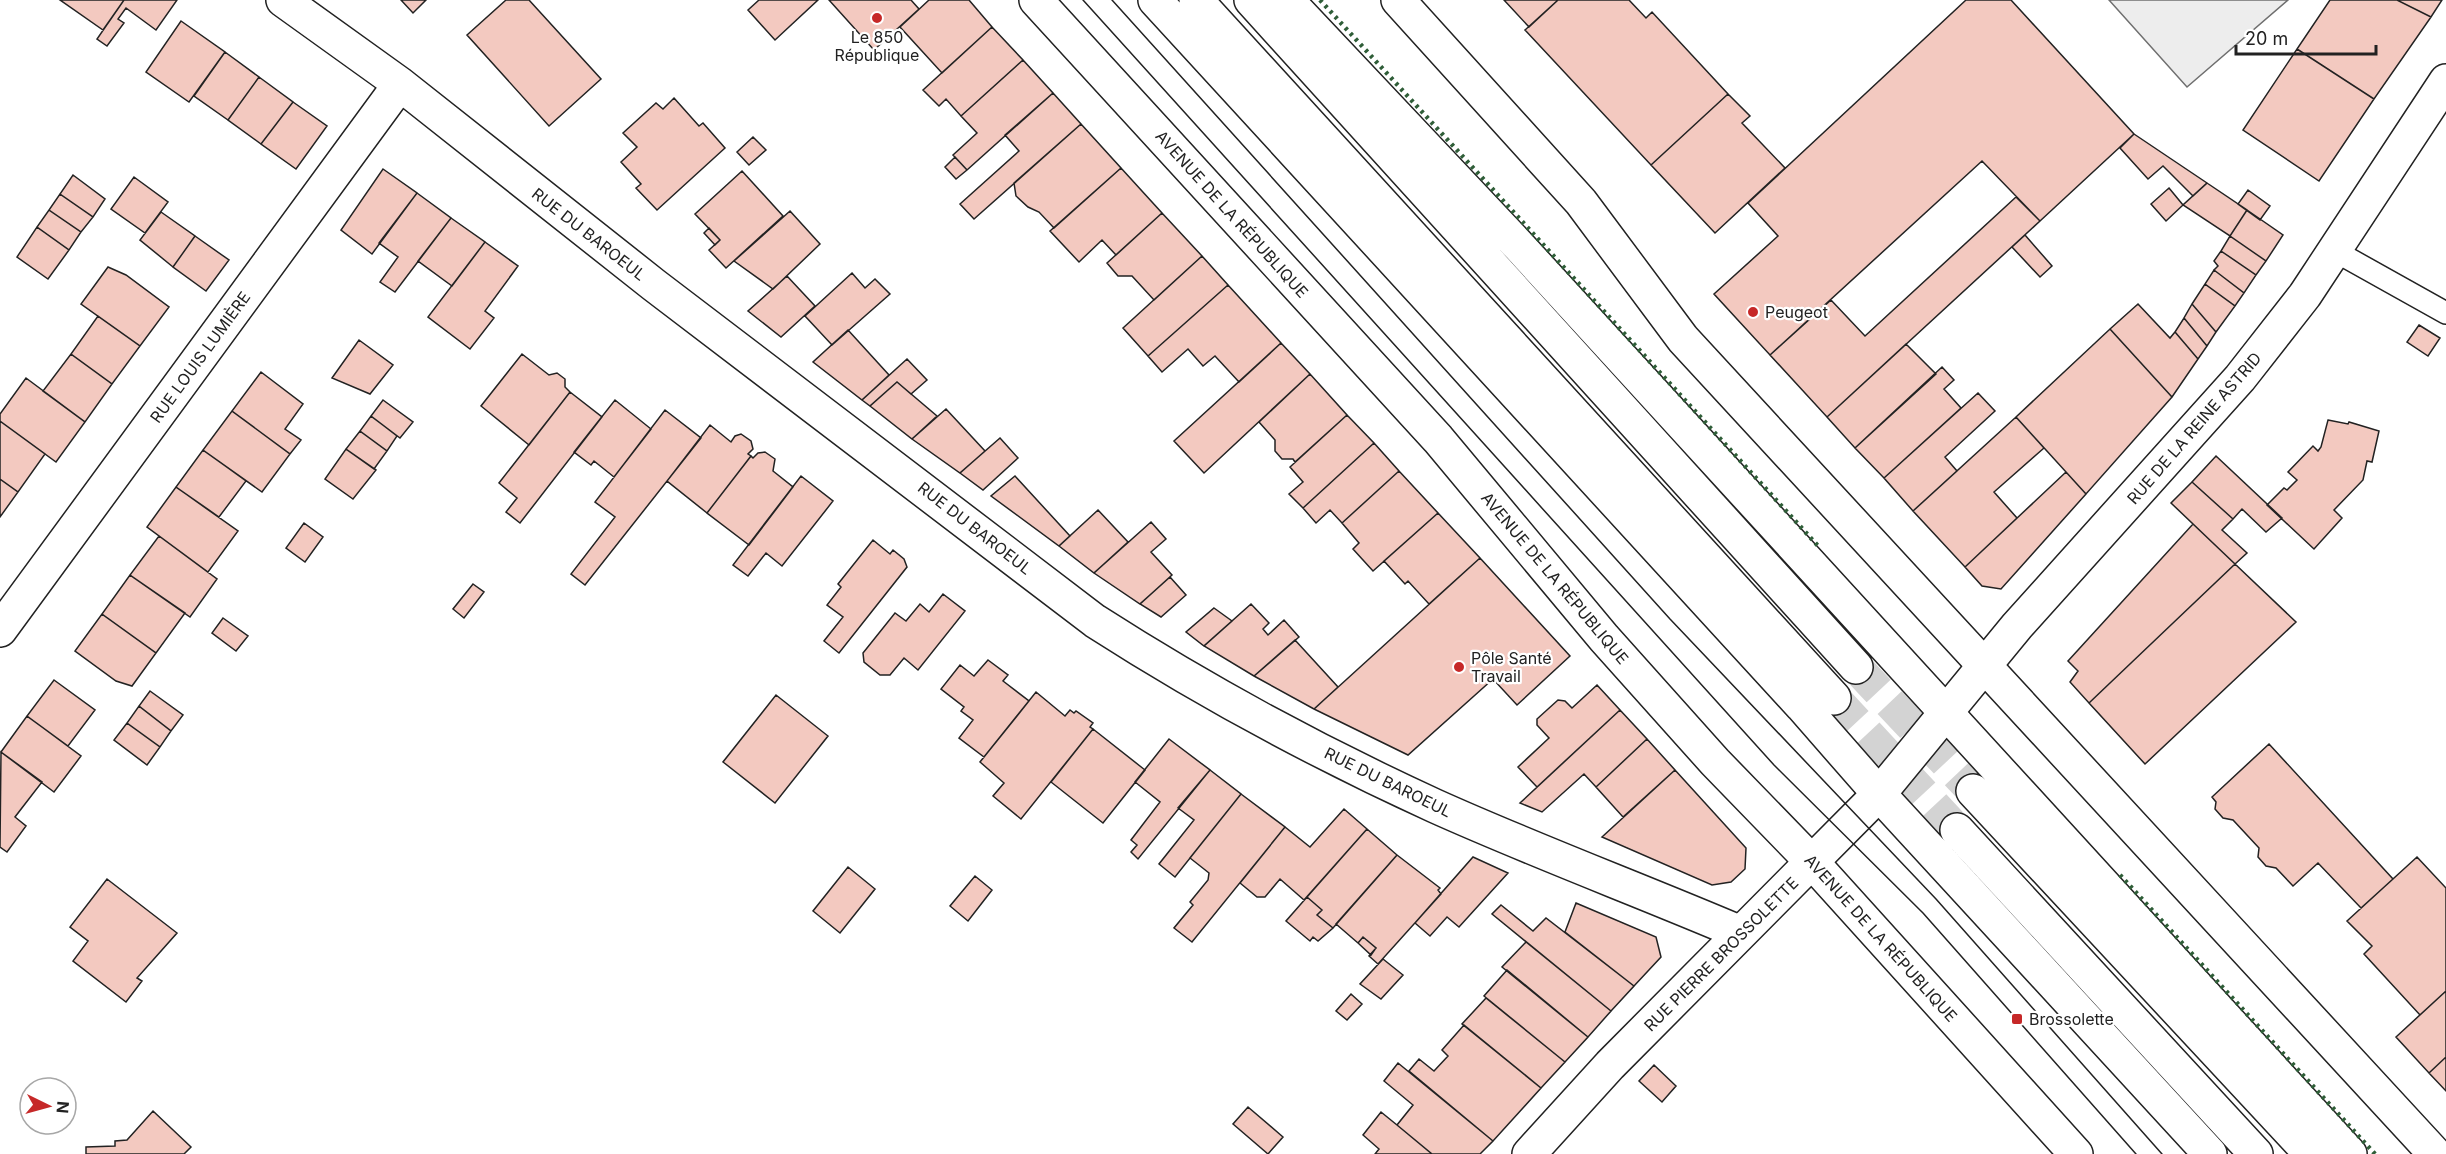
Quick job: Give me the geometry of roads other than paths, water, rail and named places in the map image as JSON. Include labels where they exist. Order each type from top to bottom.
[{"type":"street","name":"RUE DU BAROEUL","points":[[283,0],[400,84],[636,271],[1095,621],[1165,666],[1250,715],[1435,806],[1741,933]]},
{"type":"street","name":"AVENUE DE LA RÉPUBLIQUE","points":[[1036,0],[1438,439],[1620,656],[1715,762],[1812,862],[2076,1154]]},
{"type":"street","points":[[1155,0],[1803,706],[1879,794],[2211,1154]]},
{"type":"street","points":[[1196,0],[1834,698]]},
{"type":"street","points":[[1251,0],[1856,667]]},
{"type":"street","points":[[1287,0],[1527,255],[2350,1154]]},
{"type":"street","points":[[1398,0],[1591,214],[1683,339],[2435,1154]]},
{"type":"street","name":"RUE DE LA REINE ASTRID","points":[[1912,753],[1985,664],[2240,378],[2305,295],[2446,81]]},
{"type":"street","name":"RUE LOUIS LUMIÈRE","points":[[0,630],[400,84]]},
{"type":"street","name":"RUE PIERRE BROSSOLETTE","points":[[1529,1154],[1610,1065],[1879,794],[1912,753]]},
{"type":"street","points":[[1973,791],[2311,1154]]},
{"type":"street","points":[[1957,830],[2256,1154]]},
{"type":"lane","points":[[2335,251],[2446,313]]},
{"type":"tunnel","points":[[1856,667],[1973,791]]},
{"type":"tunnel","points":[[1834,698],[1957,830]]},
{"type":"tram line","points":[[1083,0],[1774,765],[1923,913],[2136,1154]]},
{"type":"tram line","points":[[1112,0],[1670,619],[1936,899],[2162,1154]]},
{"type":"place","name":"Le 850 République","points":[[877,18]]},
{"type":"place","name":"Peugeot","points":[[1753,312]]},
{"type":"place","name":"Pôle Santé Travail","points":[[1459,667]]},
{"type":"place","name":"Brossolette","points":[[2017,1019]]}]
